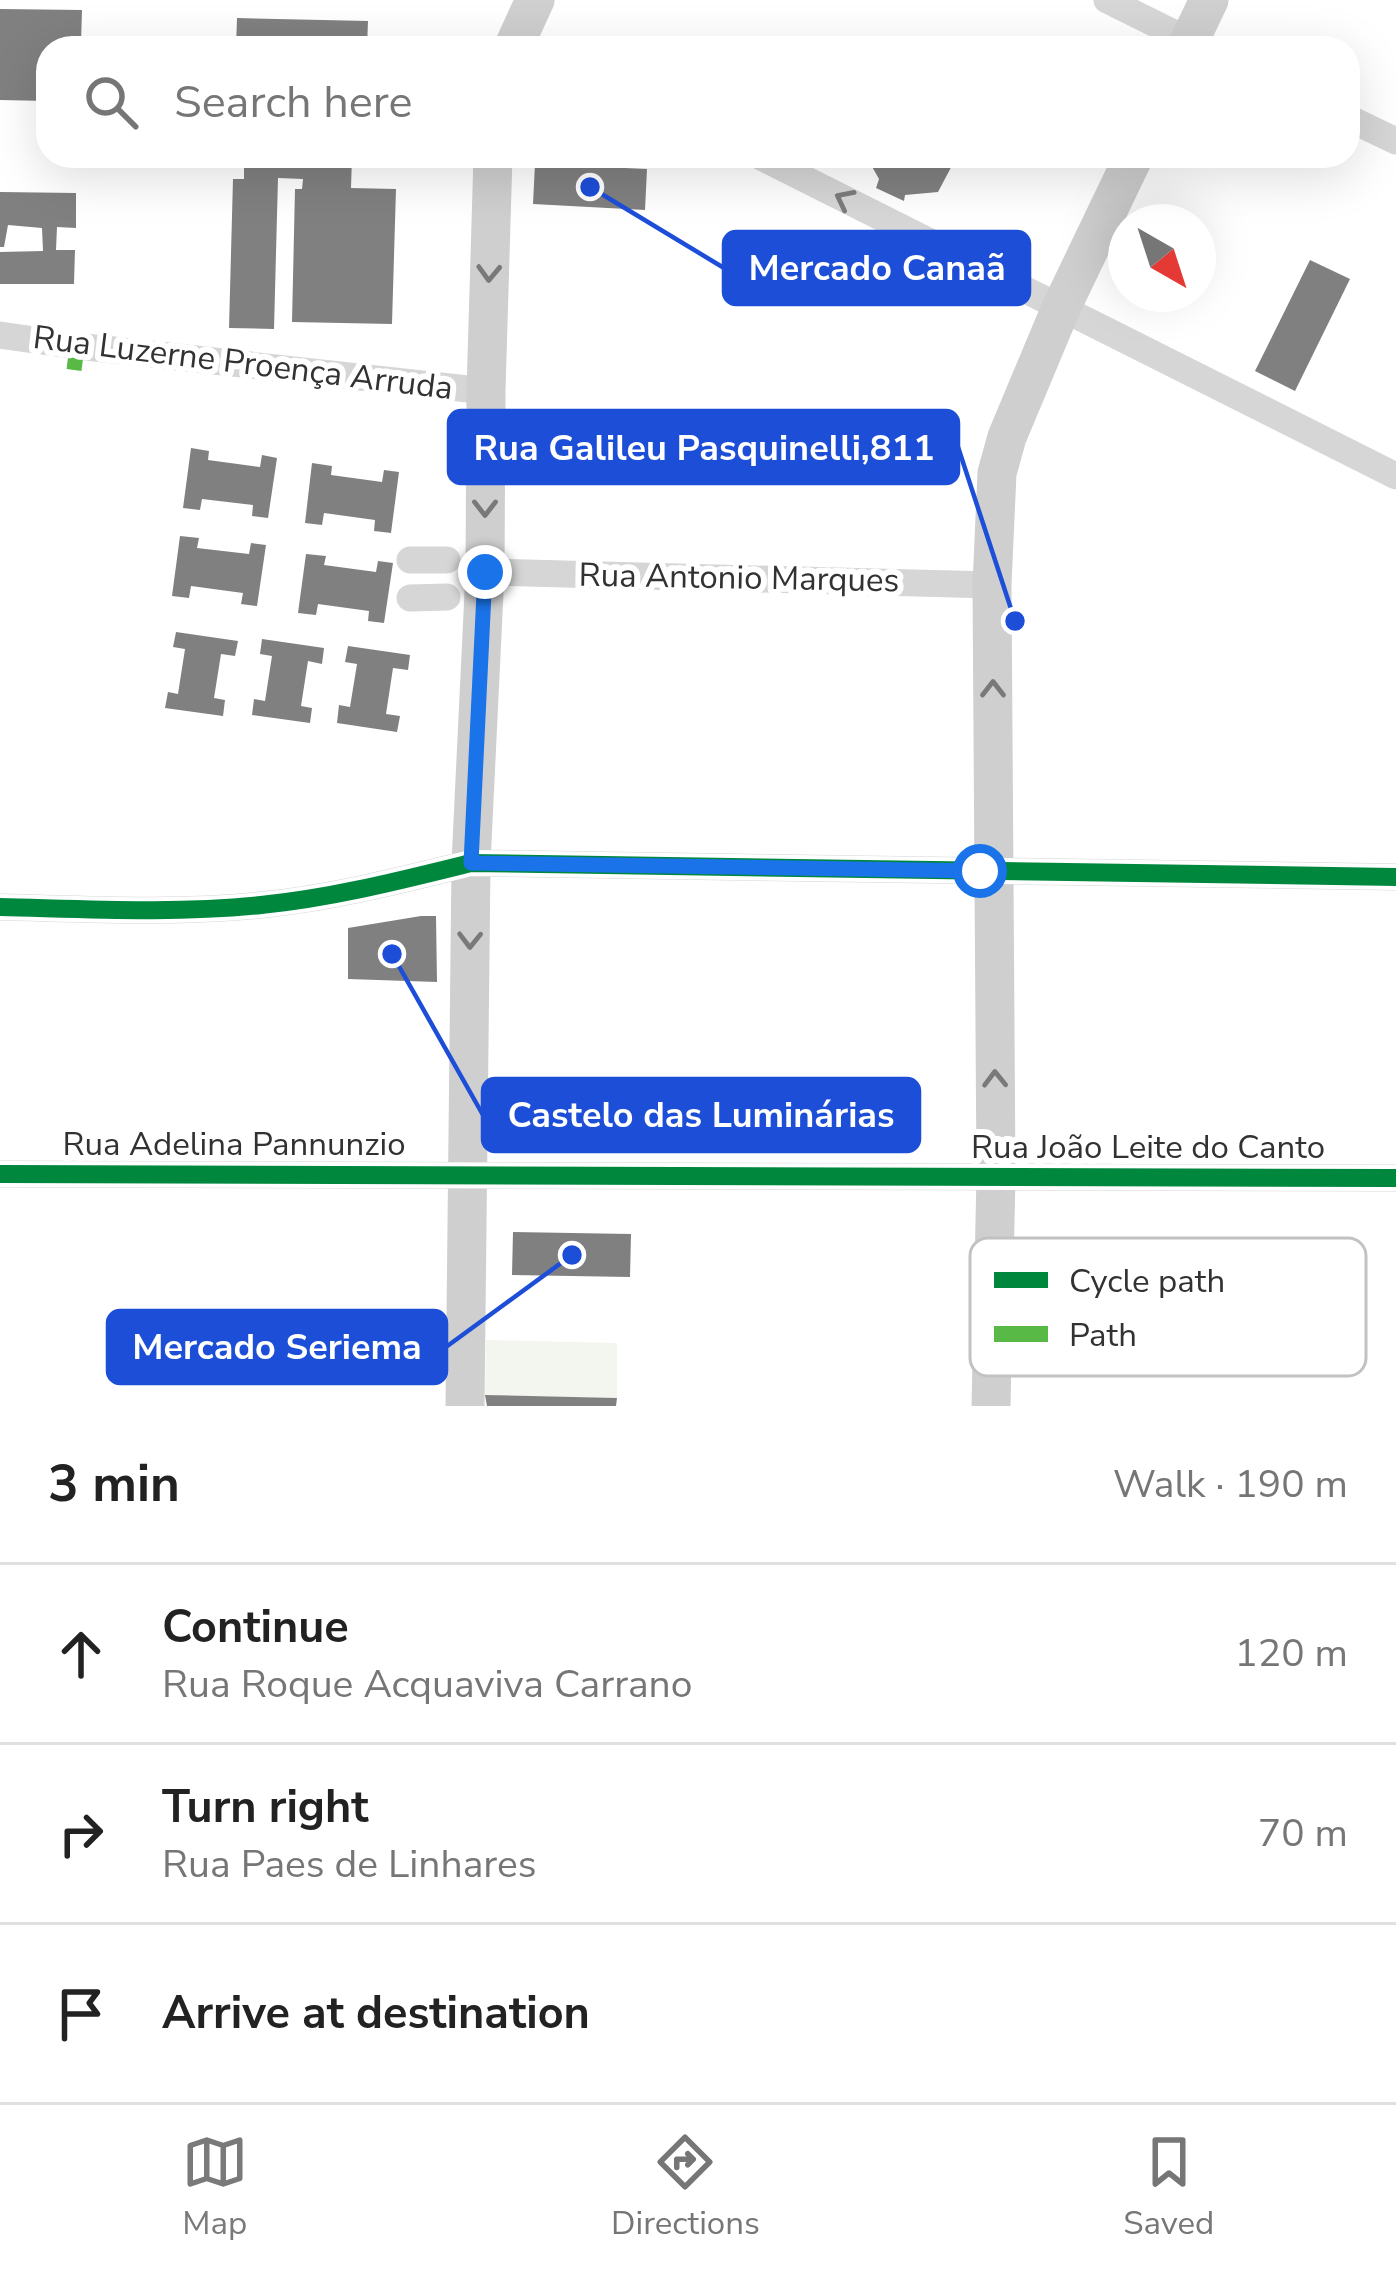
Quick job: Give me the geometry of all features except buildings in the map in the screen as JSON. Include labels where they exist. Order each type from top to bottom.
[{"type":"street","points":[[1107,0],[1174,36]]},
{"type":"street","points":[[1196,36],[1209,0]]},
{"type":"street","points":[[1360,124],[1396,141]]},
{"type":"street","points":[[465,1406],[471,863],[485,572],[493,168]]},
{"type":"street","points":[[784,168],[1396,476]]},
{"type":"street","points":[[995,1238],[992,584],[998,473],[1007,436],[1061,308],[1128,168]]},
{"type":"street","name":"Rua Luzerne Proença Arruda","points":[[0,335],[76,358],[486,391]]},
{"type":"street","points":[[410,560],[447,560]]},
{"type":"street","name":"Rua Antonio Marques","points":[[485,572],[992,584]]},
{"type":"street","points":[[410,598],[447,597]]},
{"type":"street","points":[[0,908],[261,905],[362,889],[471,863],[1396,877]]},
{"type":"street","name":"Rua Adelina Pannunzio","points":[[0,1174],[467,1173]]},
{"type":"street","name":"Rua João Leite do Canto","points":[[467,1173],[1396,1178]]},
{"type":"street","points":[[991,1406],[992,1376]]},
{"type":"shaded area","points":[[486,1340],[617,1343],[617,1398],[485,1395]]},
{"type":"marked path","points":[[74,370],[77,346]]},
{"type":"cycle path","points":[[0,907],[229,908],[340,893],[471,863],[1396,877]]},
{"type":"cycle path","points":[[0,1174],[1396,1178]]},
{"type":"place","name":"Mercado Canaã","points":[[590,187]]},
{"type":"place","name":"Rua Galileu Pasquinelli,811","points":[[1015,621]]},
{"type":"place","name":"Castelo das Luminárias","points":[[392,954]]},
{"type":"place","name":"Mercado Seriema","points":[[572,1255]]},
{"type":"route","points":[[485,572],[471,863],[980,871]]}]
